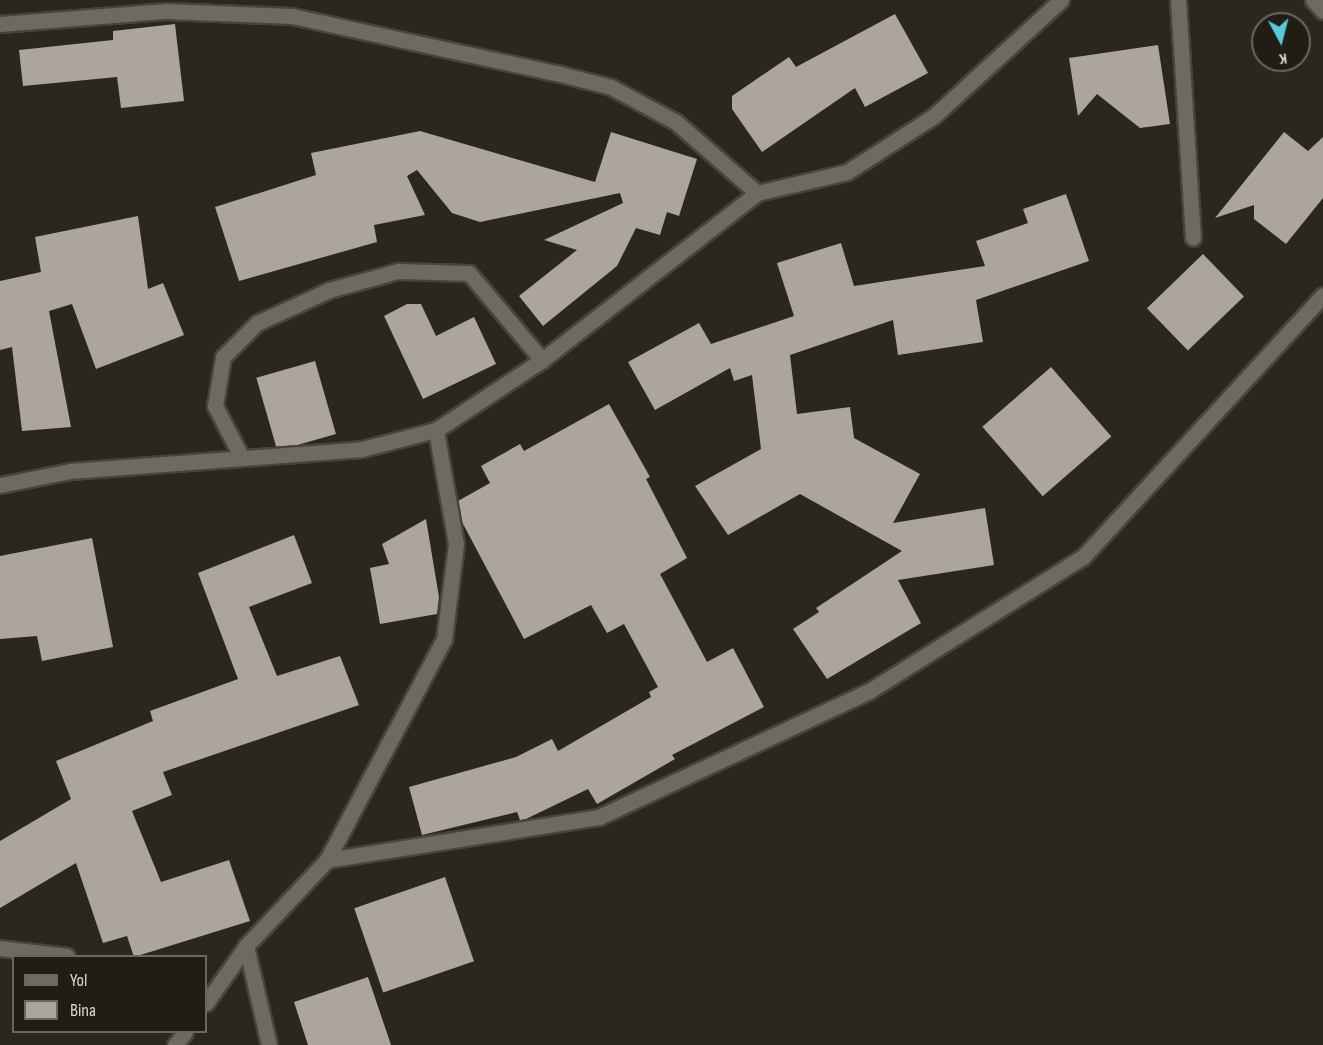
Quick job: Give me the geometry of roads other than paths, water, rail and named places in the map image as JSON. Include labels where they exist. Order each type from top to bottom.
[{"type":"street","points":[[288,0],[292,16]]},
{"type":"street","points":[[0,485],[71,471],[363,449],[436,430],[542,360],[757,193],[856,166],[934,116],[1060,0]]},
{"type":"street","points":[[1178,0],[1193,238]]},
{"type":"street","points":[[1313,0],[1323,11]]},
{"type":"street","points":[[0,24],[166,11],[292,16],[611,87],[676,122],[757,193]]},
{"type":"street","points":[[242,458],[215,406],[223,357],[257,323],[329,290],[398,271],[469,273],[542,360]]},
{"type":"street","points":[[327,860],[599,817],[869,690],[1083,557],[1323,295]]},
{"type":"street","points":[[207,1002],[246,946],[327,860],[444,639],[456,544],[436,430]]},
{"type":"street","points":[[246,946],[269,1045]]},
{"type":"street","points":[[0,948],[52,955]]},
{"type":"street","points":[[175,1045],[184,1033]]}]
